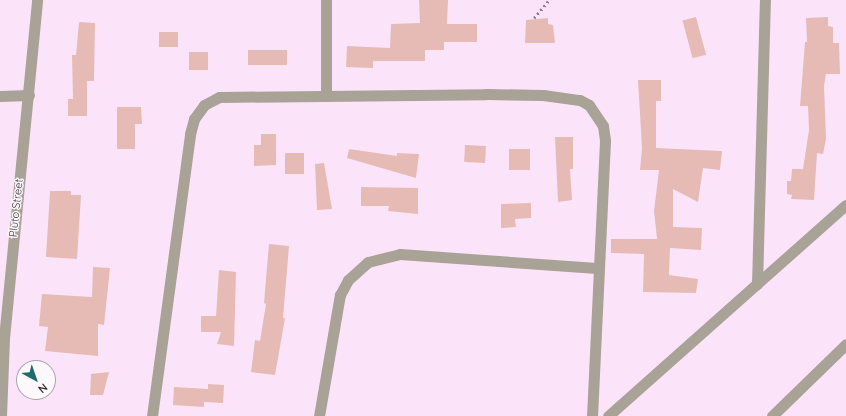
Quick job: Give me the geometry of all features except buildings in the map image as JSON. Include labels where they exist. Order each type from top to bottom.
[{"type":"street","name":"Pluto Street","points":[[1,416],[1,379],[37,0]]},
{"type":"street","points":[[326,0],[326,96]]},
{"type":"street","points":[[757,284],[765,0]]},
{"type":"street","points":[[0,96],[29,95]]},
{"type":"street","points":[[152,416],[161,335],[194,119],[204,105],[219,98],[543,95],[580,100],[589,105],[603,126],[605,141],[597,268],[592,416]]},
{"type":"street","points":[[608,416],[846,205]]},
{"type":"street","points":[[319,416],[340,295],[348,280],[368,262],[400,254],[597,268]]},
{"type":"street","points":[[772,416],[846,344]]},
{"type":"path","points":[[534,18],[548,0]]}]
